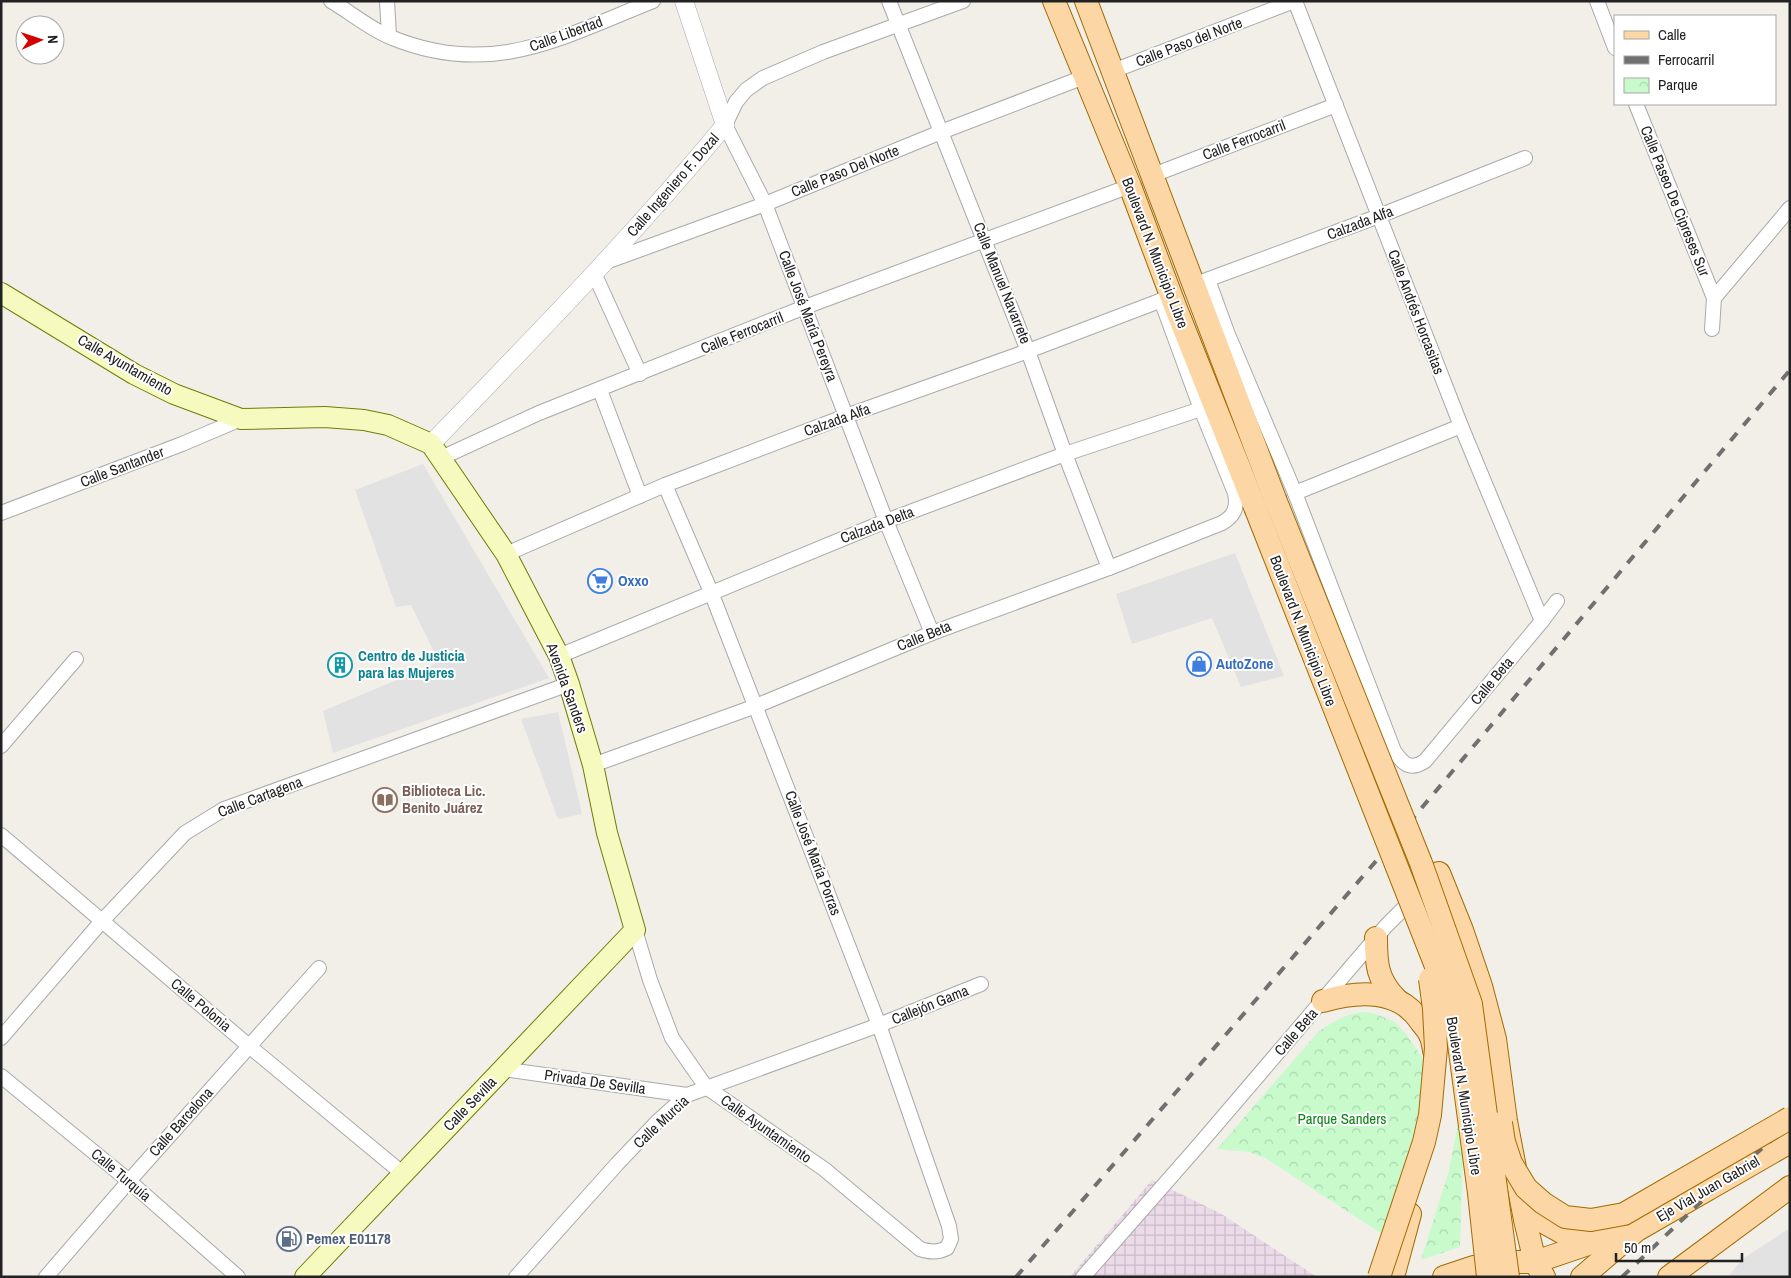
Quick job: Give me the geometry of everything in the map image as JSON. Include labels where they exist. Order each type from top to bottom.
[{"type":"main road","name":"Boulevard N. Municipio Libre","points":[[1054,1],[1130,186],[1167,298],[1275,500],[1320,674],[1445,989],[1458,1037],[1488,1277]]},
{"type":"main road","name":"Boulevard N. Municipio Libre","points":[[1086,1],[1153,174],[1201,282],[1275,500],[1421,863],[1471,1004],[1508,1277]]},
{"type":"main road","name":"Calle Ayuntamiento","points":[[1,293],[134,374],[174,394],[241,419],[326,417],[364,420],[388,425],[436,451]]},
{"type":"main road","name":"Avenida Sanders","points":[[436,451],[506,554],[559,656],[593,765],[607,833],[635,930]]},
{"type":"main road","points":[[1438,873],[1462,930],[1481,986],[1494,1039],[1506,1121],[1524,1211],[1539,1269]]},
{"type":"main road","name":"Calle Sevilla","points":[[305,1277],[635,930]]},
{"type":"main road","points":[[1379,1277],[1424,1142],[1432,1099],[1436,1048],[1434,1009],[1424,934]]},
{"type":"main road","points":[[1376,938],[1378,971],[1381,979],[1397,1000]]},
{"type":"main road","points":[[1323,1001],[1344,995],[1362,993],[1381,995],[1397,1000],[1408,1006],[1430,1035],[1438,1067],[1435,1133],[1393,1277]]},
{"type":"main road","points":[[1471,1004],[1488,1056],[1504,1142],[1511,1163],[1526,1188],[1542,1204],[1566,1218],[1591,1220],[1624,1214],[1790,1118]]},
{"type":"main road","name":"Eje Vial Juan Gabriel","points":[[1582,1277],[1636,1230],[1790,1142]]},
{"type":"main road","points":[[1677,1273],[1790,1187]]},
{"type":"main road","points":[[1524,1211],[1563,1233],[1591,1243]]},
{"type":"main road","points":[[1444,1277],[1474,1268],[1514,1262],[1539,1269],[1591,1243],[1636,1230]]},
{"type":"street","name":"Calle Libertad","points":[[331,1],[389,36],[444,54],[493,54],[539,46],[653,1]]},
{"type":"street","points":[[387,1],[389,36]]},
{"type":"street","name":"Calle José María Pereyra","points":[[684,1],[725,125],[765,204],[886,521],[932,632]]},
{"type":"street","name":"Calle Manuel Navarrete","points":[[889,1],[1028,351],[1108,568]]},
{"type":"street","name":"Calle Ingeniero F. Dozal","points":[[436,451],[676,184],[725,125],[736,102],[746,90],[763,78],[823,52],[963,1]]},
{"type":"street","name":"Calle Paso del Norte","points":[[1113,71],[1294,1]]},
{"type":"street","name":"Calle Andrés Horcasitas","points":[[1294,1],[1461,426],[1542,621]]},
{"type":"street","points":[[1597,1],[1614,45]]},
{"type":"street","name":"Calle Paso Del Norte","points":[[600,268],[1084,77]]},
{"type":"street","name":"Calle Ferrocarril","points":[[1153,174],[1336,105]]},
{"type":"street","name":"Calle Paseo De Cipreses Sur","points":[[1636,105],[1714,298]]},
{"type":"street","name":"Calzada Alfa","points":[[1201,282],[1379,216],[1525,158]]},
{"type":"street","name":"Calle Ferrocarril","points":[[436,451],[600,390],[805,308],[1130,186]]},
{"type":"street","points":[[1712,329],[1714,298],[1790,208]]},
{"type":"street","points":[[600,268],[640,374]]},
{"type":"street","points":[[1167,298],[1201,409]]},
{"type":"street","name":"Calzada Alfa","points":[[506,554],[665,485],[1167,298]]},
{"type":"street","points":[[600,390],[640,496]]},
{"type":"street","name":"Calle Beta","points":[[593,765],[756,706],[932,632],[1108,568],[1231,518],[1236,507],[1235,494],[1201,409]]},
{"type":"street","name":"Calzada Delta","points":[[559,656],[886,521],[1065,454],[1201,409]]},
{"type":"street","name":"Calle Santander","points":[[1,513],[182,444],[241,419]]},
{"type":"street","points":[[1275,500],[1461,426]]},
{"type":"street","name":"Calle José María Porras","points":[[665,485],[711,592],[879,1025],[949,1226]]},
{"type":"street","name":"Calle Beta","points":[[1275,500],[1394,751],[1401,761],[1409,766],[1418,766],[1425,761],[1557,601]]},
{"type":"street","points":[[1,746],[76,659]]},
{"type":"street","name":"Calle Cartagena","points":[[1,1038],[102,921],[185,833],[224,809],[569,684]]},
{"type":"street","name":"Calle Polonia","points":[[1,835],[249,1046],[402,1173]]},
{"type":"street","name":"Calle Beta","points":[[1083,1277],[1376,938],[1438,873]]},
{"type":"street","name":"Calle Ayuntamiento","points":[[635,930],[653,989],[672,1038],[706,1087],[824,1170],[920,1249],[931,1252],[947,1248],[951,1239],[949,1226]]},
{"type":"street","name":"Calle Barcelona","points":[[46,1277],[128,1181],[319,968]]},
{"type":"street","name":"Callejón Gama","points":[[879,1025],[981,984]]},
{"type":"street","name":"Calle Murcia","points":[[516,1277],[617,1164],[657,1122],[687,1095],[879,1025]]},
{"type":"street","name":"Privada De Sevilla","points":[[503,1069],[687,1095]]},
{"type":"street","name":"Calle Turquía","points":[[1,1076],[128,1181],[238,1277]]},
{"type":"shaded area","points":[[423,464],[549,678],[333,753],[323,711],[439,662],[411,605],[396,607],[355,490]]},
{"type":"shaded area","points":[[1235,553],[1284,676],[1241,687],[1212,618],[1132,644],[1116,594]]},
{"type":"shaded area","points":[[558,712],[582,814],[558,819],[521,719]]},
{"type":"shaded area","points":[[1152,1180],[1220,1213],[1317,1277],[1070,1277]]},
{"type":"shaded area","points":[[1790,1228],[1790,1277],[1728,1277],[1742,1259]]},
{"type":"green space","name":"Parque Sanders","points":[[1365,1012],[1376,1014],[1395,1022],[1406,1034],[1423,1059],[1427,1080],[1424,1110],[1382,1234],[1267,1159],[1249,1152],[1217,1149],[1319,1031],[1346,1016]]},
{"type":"green space","points":[[1458,1124],[1464,1125],[1460,1247],[1421,1260],[1449,1170]]},
{"type":"railway","points":[[1016,1277],[1409,823],[1790,370]]},
{"type":"railway","points":[[1622,1277],[1703,1200],[1790,1124]]},
{"type":"place","name":"Oxxo","points":[[600,581]]},
{"type":"place","name":"AutoZone","points":[[1199,664]]},
{"type":"place","name":"Centro de Justicia para las Mujeres","points":[[340,665]]},
{"type":"place","name":"Biblioteca Lic. Benito Juárez","points":[[385,800]]},
{"type":"place","name":"Pemex E01178","points":[[289,1239]]}]
